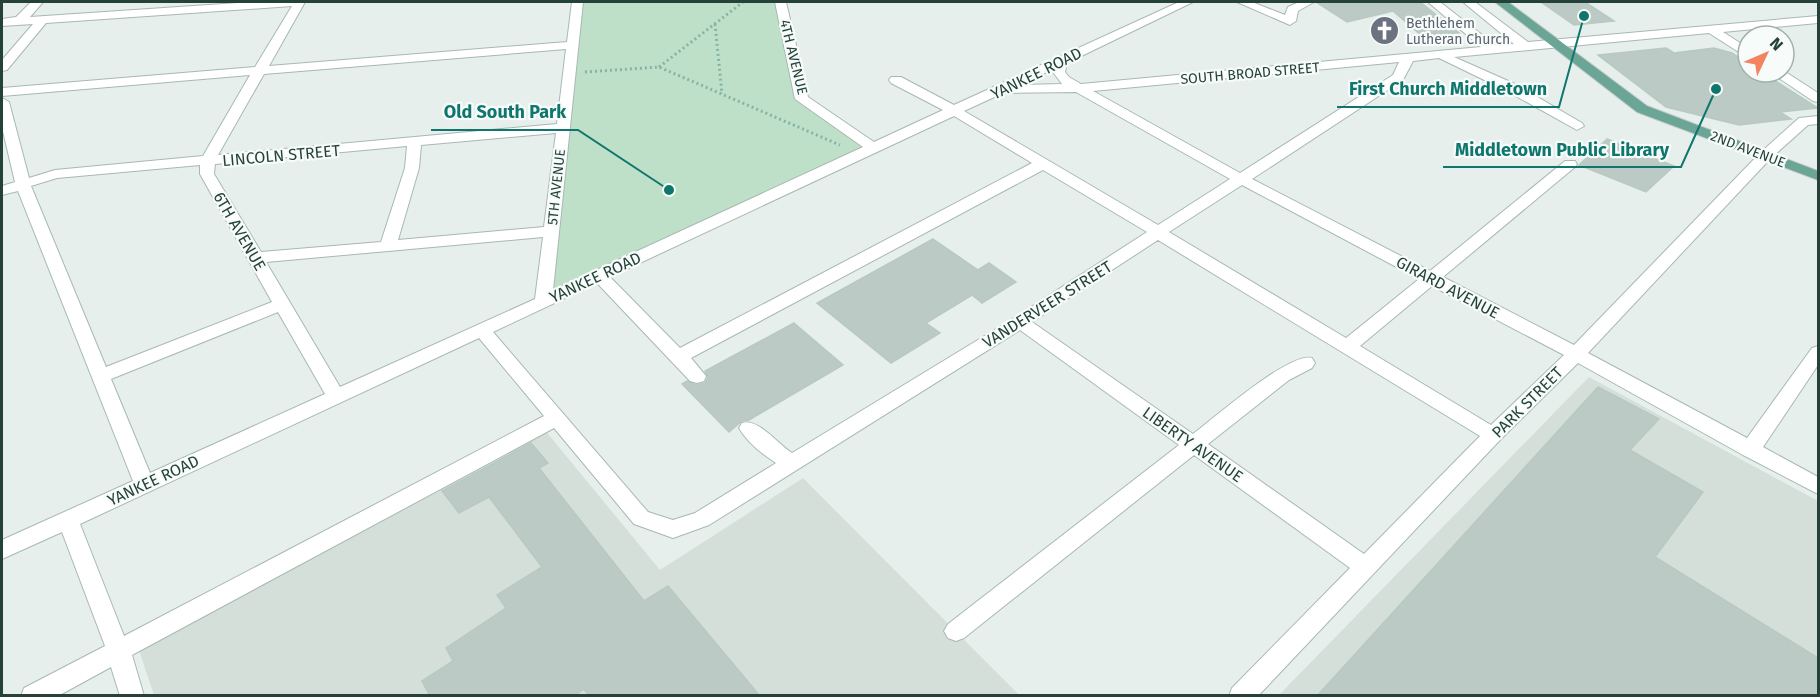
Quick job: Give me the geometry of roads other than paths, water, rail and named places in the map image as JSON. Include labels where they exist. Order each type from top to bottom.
[{"type":"main road","name":"2ND AVENUE","points":[[1501,2],[1642,109],[1818,176]]},
{"type":"street","points":[[20,20],[37,2]]},
{"type":"street","points":[[2,22],[249,3],[298,2]]},
{"type":"street","points":[[208,162],[298,2]]},
{"type":"street","name":"5TH AVENUE","points":[[543,301],[578,2]]},
{"type":"street","name":"4TH AVENUE","points":[[780,2],[802,99],[873,148]]},
{"type":"street","name":"YANKEE ROAD","points":[[2,550],[1187,2]]},
{"type":"street","points":[[1243,2],[1290,21],[1292,9],[1308,2]]},
{"type":"street","points":[[1433,2],[1493,50]]},
{"type":"street","points":[[1468,2],[1526,47]]},
{"type":"street","points":[[2,67],[43,19]]},
{"type":"street","name":"SOUTH BROAD STREET","points":[[1003,89],[1079,88],[1818,19]]},
{"type":"street","points":[[1711,29],[1736,46]]},
{"type":"street","points":[[2,92],[572,45]]},
{"type":"street","points":[[1443,55],[1510,87],[1577,126]]},
{"type":"street","name":"VANDERVEER STREET","points":[[556,418],[640,518],[673,529],[702,519],[1020,322],[1398,77],[1407,58]]},
{"type":"street","points":[[1061,60],[1059,72],[1064,80],[1079,88]]},
{"type":"street","points":[[896,80],[955,111],[1159,232],[1493,435]]},
{"type":"street","points":[[1795,84],[1818,98]]},
{"type":"street","name":"GIRARD AVENUE","points":[[1079,88],[1241,179],[1575,354],[1818,486]]},
{"type":"street","points":[[2,102],[23,184],[144,484]]},
{"type":"street","name":"PARK STREET","points":[[1241,696],[1765,156],[1804,122],[1818,120]]},
{"type":"street","name":"LINCOLN STREET","points":[[2,191],[55,174],[208,162],[562,128]]},
{"type":"street","points":[[388,246],[412,168],[414,142]]},
{"type":"street","name":"6TH AVENUE","points":[[208,162],[207,174],[335,395]]},
{"type":"street","points":[[678,357],[1042,164]]},
{"type":"street","points":[[1347,347],[1570,164]]},
{"type":"street","points":[[256,258],[551,231]]},
{"type":"street","points":[[598,275],[697,376]]},
{"type":"street","points":[[100,376],[283,304]]},
{"type":"street","name":"LIBERTY AVENUE","points":[[1020,322],[1365,566]]},
{"type":"street","points":[[33,696],[556,418],[482,330]]},
{"type":"street","points":[[1750,450],[1818,352]]},
{"type":"street","points":[[956,631],[1282,375],[1306,363]]},
{"type":"street","points":[[749,428],[771,450],[791,462]]},
{"type":"street","points":[[68,520],[119,652],[132,696]]},
{"type":"place","name":"First Church Middletown","points":[[1584,16]]},
{"type":"place","name":"Bethlehem Lutheran Church","points":[[1385,31]]},
{"type":"place","name":"Middletown Public Library","points":[[1716,89]]},
{"type":"place","name":"Old South Park","points":[[669,190]]}]
